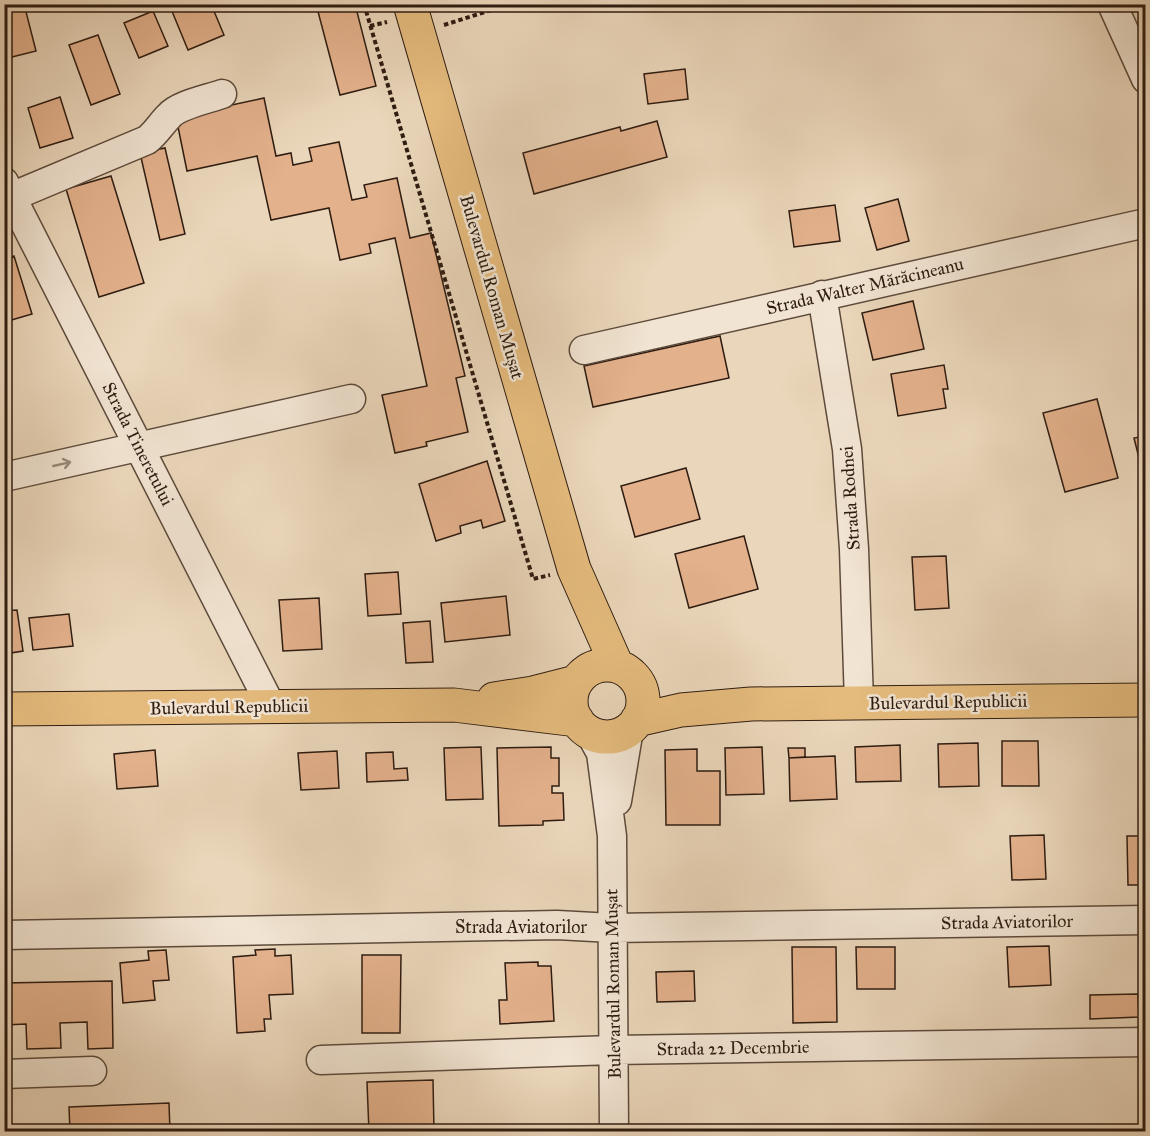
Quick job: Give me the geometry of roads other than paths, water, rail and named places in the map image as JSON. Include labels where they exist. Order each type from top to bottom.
[{"type":"main road","name":"Bulevardul Roman Mușat","points":[[410,4],[573,569],[582,657],[578,679]]},
{"type":"main road","name":"Bulevardul Roman Mușat","points":[[573,569],[628,676]]},
{"type":"main road","points":[[598,666],[628,676],[643,704],[633,725],[610,736],[583,727],[571,701],[572,691],[578,679],[598,666]]},
{"type":"main road","name":"Bulevardul Republicii","points":[[628,676],[751,704]]},
{"type":"main road","name":"Bulevardul Republicii","points":[[4,709],[454,705],[533,693],[578,679]]},
{"type":"main road","name":"Bulevardul Republicii","points":[[633,725],[681,710],[751,704],[1146,700]]},
{"type":"main road","name":"Bulevardul Republicii","points":[[454,705],[583,727]]},
{"type":"street","points":[[1112,4],[1146,79]]},
{"type":"street","points":[[7,193],[147,140],[175,111],[222,94]]},
{"type":"street","name":"Strada Tineretului","points":[[7,193],[271,706]]},
{"type":"street","name":"Strada Walter Mărăcineanu","points":[[584,350],[1146,223]]},
{"type":"street","name":"Strada Rodnei","points":[[822,295],[848,449],[859,703]]},
{"type":"street","points":[[4,477],[351,399]]},
{"type":"street","name":"Bulevardul Roman Mușat","points":[[612,836],[633,725]]},
{"type":"street","name":"Bulevardul Roman Mușat","points":[[583,727],[601,753],[612,836],[614,1131]]},
{"type":"street","name":"Strada Aviatorilor","points":[[4,935],[557,925],[612,928],[1146,920]]},
{"type":"street","name":"Strada 22 Decembrie","points":[[321,1060],[613,1050],[1146,1042]]},
{"type":"street","points":[[4,1074],[92,1071]]}]
